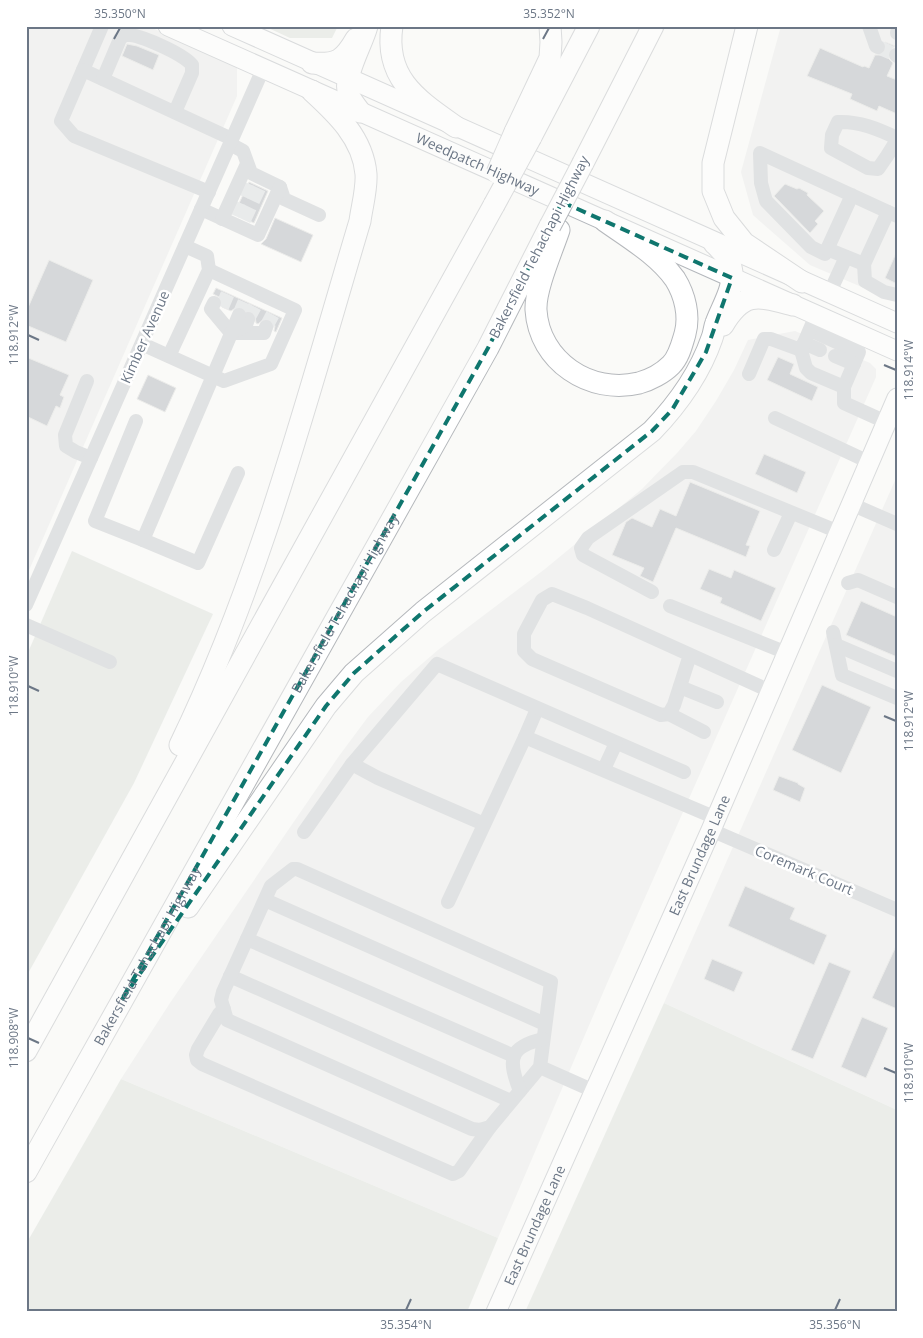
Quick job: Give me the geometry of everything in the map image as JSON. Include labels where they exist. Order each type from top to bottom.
[{"type":"highway","points":[[312,63],[326,64],[341,59],[366,26]]},
{"type":"highway","points":[[360,112],[348,93],[348,79],[364,39],[366,26]]},
{"type":"highway","points":[[392,26],[390,38],[391,55],[401,80],[409,91],[456,127]]},
{"type":"highway","points":[[523,135],[550,58],[550,26]]},
{"type":"highway","points":[[26,1051],[429,324],[523,135],[589,26]]},
{"type":"highway","name":"Bakersfield Tehachapi Highway","points":[[26,1172],[555,228],[583,163],[653,26]]},
{"type":"highway","points":[[747,26],[713,163],[713,191],[724,218],[744,243],[802,282]]},
{"type":"highway","points":[[73,965],[192,719],[245,594],[269,524],[360,221],[366,175],[360,149],[344,123],[312,90]]},
{"type":"highway","points":[[555,228],[536,308],[542,336],[549,350],[559,362],[583,379],[613,386],[630,385],[660,374],[672,364],[686,329],[686,306],[679,286],[665,268],[644,249],[605,221]]},
{"type":"highway","points":[[713,336],[715,324],[729,292],[732,278],[729,260],[714,242]]},
{"type":"highway","points":[[121,1001],[222,858],[273,780],[326,706],[354,673],[423,612],[652,431],[672,410],[689,384],[713,336],[738,305],[756,297],[793,305]]},
{"type":"main road","name":"Weedpatch Highway","points":[[168,26],[793,305],[808,335],[860,351],[897,351]]},
{"type":"main road","name":"Weedpatch Highway","points":[[232,26],[897,323]]},
{"type":"main road","name":"East Brundage Lane","points":[[496,1312],[713,824],[897,398]]},
{"type":"street","points":[[102,26],[61,121],[74,136],[209,192]]},
{"type":"street","points":[[869,26],[878,47]]},
{"type":"street","points":[[104,80],[120,39],[124,34],[134,35],[184,57],[192,65],[192,73],[175,112]]},
{"type":"street","name":"Kimber Avenue","points":[[26,606],[263,69]]},
{"type":"street","points":[[83,70],[175,112],[231,141],[243,150],[262,181],[284,199],[319,215]]},
{"type":"street","points":[[852,121],[897,139],[878,169],[868,168],[832,148],[832,135],[838,122],[852,121]]},
{"type":"street","points":[[864,264],[812,247],[766,201],[761,183],[760,153],[892,214],[864,264],[865,281],[884,292],[897,295]]},
{"type":"street","points":[[239,223],[262,181]]},
{"type":"street","points":[[201,209],[239,223],[258,236],[262,181]]},
{"type":"street","points":[[826,251],[852,195]]},
{"type":"street","points":[[169,356],[209,270],[207,256],[185,246]]},
{"type":"street","points":[[829,294],[846,257]]},
{"type":"street","points":[[142,344],[224,381],[271,364],[295,310],[248,295],[209,270]]},
{"type":"street","points":[[144,540],[231,333],[228,317],[239,315],[264,333],[231,333]]},
{"type":"street","points":[[231,333],[246,325],[239,315]]},
{"type":"street","points":[[808,335],[820,350]]},
{"type":"street","points":[[749,374],[764,340],[808,335]]},
{"type":"street","points":[[808,335],[806,368],[811,373],[844,387]]},
{"type":"street","points":[[835,356],[860,351]]},
{"type":"street","points":[[860,351],[844,387],[844,403],[886,422]]},
{"type":"street","points":[[87,381],[65,436],[66,446],[91,458]]},
{"type":"street","points":[[775,418],[869,462]]},
{"type":"street","points":[[136,422],[96,520],[198,563],[238,473]]},
{"type":"street","points":[[652,592],[583,555],[581,548],[588,538],[683,472],[693,472],[839,532]]},
{"type":"street","points":[[851,504],[897,524]]},
{"type":"street","points":[[774,550],[791,513]]},
{"type":"street","points":[[848,582],[858,580],[897,597]]},
{"type":"street","points":[[704,732],[669,714],[661,715],[532,659],[524,650],[524,634],[542,600],[552,594],[770,691]]},
{"type":"street","points":[[670,606],[787,653]]},
{"type":"street","points":[[26,625],[110,662]]},
{"type":"street","points":[[897,671],[835,638],[842,675],[897,698]]},
{"type":"street","points":[[669,714],[674,705],[690,655]]},
{"type":"street","points":[[304,832],[352,764],[437,664],[684,772]]},
{"type":"street","points":[[680,686],[717,702]]},
{"type":"street","points":[[448,902],[538,709]]},
{"type":"street","name":"Coremark Court","points":[[525,737],[604,769],[713,824],[897,910]]},
{"type":"street","points":[[604,769],[616,743]]},
{"type":"street","points":[[352,764],[378,778],[484,824]]},
{"type":"street","points":[[224,1009],[205,1037],[196,1055],[197,1060],[211,1068],[453,1174],[459,1171],[490,1127],[540,1067],[551,982],[297,868],[271,886],[264,900],[221,1000],[224,1009],[227,1020],[472,1129],[480,1130],[490,1127]]},
{"type":"street","points":[[264,900],[545,1024]]},
{"type":"street","points":[[247,939],[514,1056]]},
{"type":"street","points":[[230,976],[516,1096]]},
{"type":"street","points":[[516,1096],[512,1071],[514,1056],[516,1052],[529,1042],[543,1039]]},
{"type":"street","points":[[540,1067],[594,1092]]},
{"type":"highlighted area","points":[[562,202],[732,278],[706,352],[672,410],[652,431],[423,612],[354,673],[326,706],[121,1001],[488,348]]},
{"type":"shaded area","points":[[26,26],[148,26],[237,67],[237,96],[26,577]]},
{"type":"shaded area","points":[[264,26],[338,26],[332,38],[290,38]]},
{"type":"shaded area","points":[[781,26],[897,26],[897,302],[810,265],[753,215],[741,172]]},
{"type":"shaded area","points":[[795,331],[870,363],[876,369],[876,377],[608,981],[498,1238],[121,1079],[170,1003],[339,756],[368,717],[401,682],[438,650],[545,569],[642,489],[696,431],[734,370],[748,340]]},
{"type":"shaded area","points":[[897,476],[897,1110],[664,1003]]},
{"type":"shaded area","points":[[72,551],[213,614],[134,783],[26,977],[26,657]]},
{"type":"shaded area","points":[[664,1003],[897,1110],[897,1312],[525,1312]]},
{"type":"shaded area","points":[[121,1079],[498,1238],[467,1312],[26,1312],[26,1244]]},
{"type":"building","points":[[885,42],[895,46],[888,52],[888,58],[893,63],[887,76],[897,80],[897,114],[879,106],[877,111],[850,99],[852,94],[807,76],[820,48],[869,68],[875,55],[882,55],[886,51]]},
{"type":"building","points":[[127,44],[159,55],[153,70],[122,56]]},
{"type":"building","points":[[249,182],[268,191],[254,223],[234,214]]},
{"type":"building","points":[[785,184],[808,193],[807,195],[824,211],[815,221],[818,224],[810,233],[774,196]]},
{"type":"building","points":[[275,218],[313,235],[301,262],[261,244],[266,239]]},
{"type":"building","points":[[897,251],[897,284],[885,278]]},
{"type":"building","points":[[49,260],[93,280],[66,342],[26,325],[26,312]]},
{"type":"building","points":[[216,288],[282,318],[276,332],[274,331],[275,326],[273,322],[269,319],[264,319],[258,324],[256,323],[255,314],[251,311],[238,306],[231,311],[222,307],[223,302],[221,298],[213,294]]},
{"type":"building","points":[[26,357],[69,375],[60,395],[64,397],[60,408],[56,406],[47,426],[26,416]]},
{"type":"building","points":[[778,357],[794,364],[790,374],[818,387],[812,401],[767,380]]},
{"type":"building","points":[[148,375],[176,388],[165,412],[137,399]]},
{"type":"building","points":[[764,454],[806,472],[797,493],[755,474]]},
{"type":"building","points":[[690,482],[760,511],[746,545],[750,546],[746,557],[676,528],[653,582],[640,576],[644,568],[612,555],[626,522],[632,518],[652,527],[660,509],[676,516]]},
{"type":"building","points":[[709,569],[731,578],[734,570],[776,588],[761,621],[720,603],[722,598],[700,589]]},
{"type":"building","points":[[861,601],[897,617],[897,657],[846,635]]},
{"type":"building","points":[[822,685],[871,707],[841,773],[792,750]]},
{"type":"building","points":[[779,776],[798,783],[805,788],[800,802],[773,790]]},
{"type":"building","points":[[745,886],[795,908],[790,919],[827,935],[814,965],[728,926]]},
{"type":"building","points":[[897,944],[897,1009],[872,998]]},
{"type":"building","points":[[712,959],[743,972],[734,992],[704,979]]},
{"type":"building","points":[[829,962],[851,971],[813,1059],[791,1050]]},
{"type":"building","points":[[862,1017],[888,1028],[866,1078],[841,1067]]},
{"type":"tunnel","points":[[878,47],[896,55]]},
{"type":"tunnel","points":[[233,215],[248,181]]},
{"type":"tunnel","points":[[244,220],[260,186]]},
{"type":"tunnel","points":[[222,307],[228,293]]},
{"type":"tunnel","points":[[239,315],[245,301]]},
{"type":"tunnel","points":[[248,319],[255,306]]},
{"type":"tunnel","points":[[266,327],[273,314]]}]
